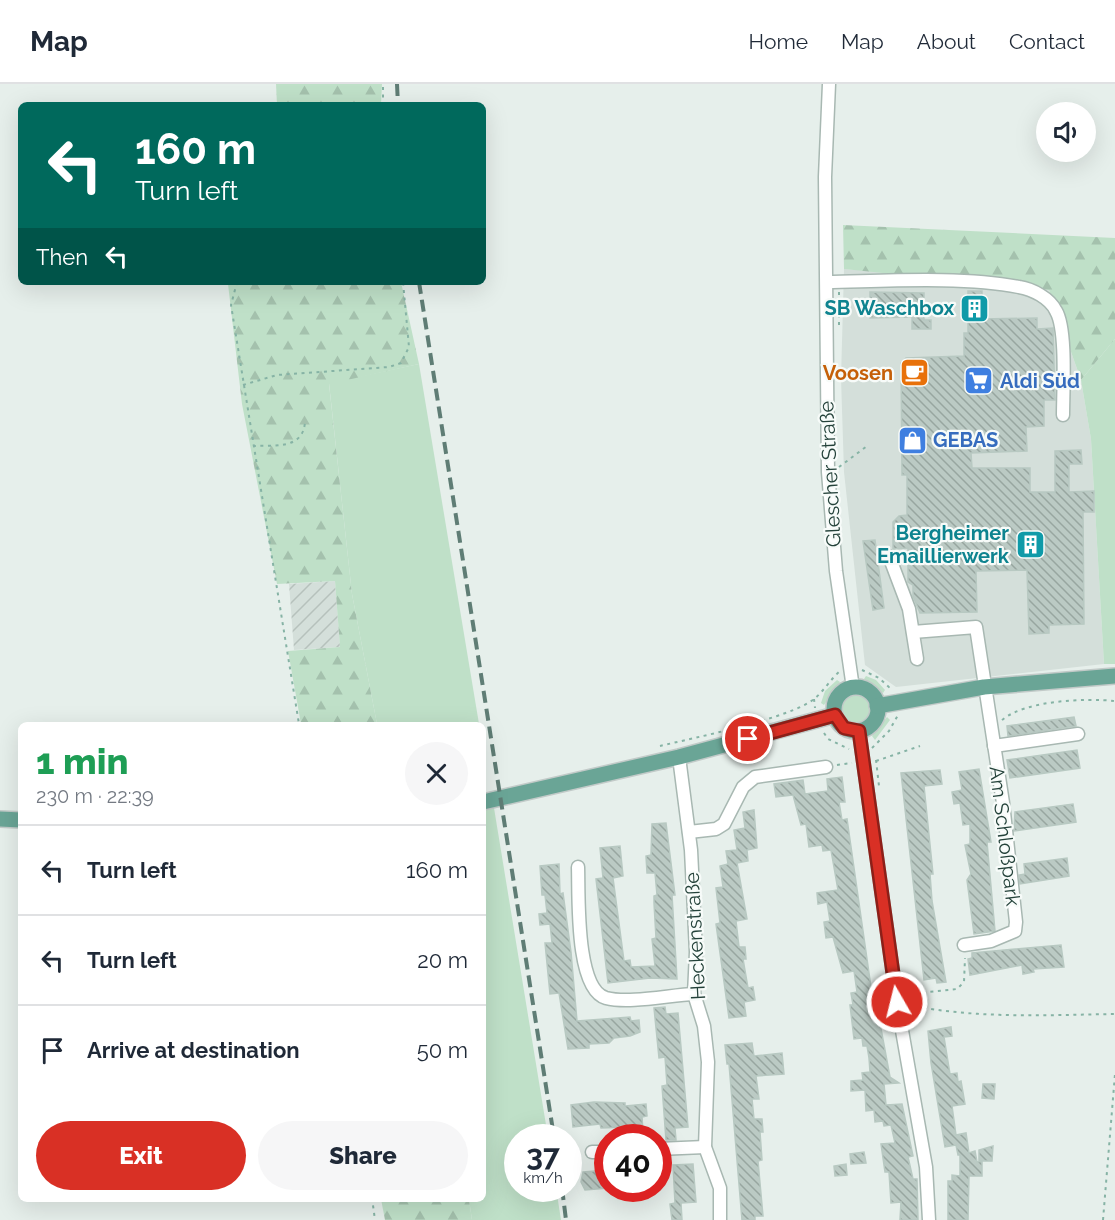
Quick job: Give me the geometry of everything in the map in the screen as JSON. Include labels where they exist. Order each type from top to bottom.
[{"type":"main road","points":[[877,706],[984,687],[1115,676]]},
{"type":"main road","points":[[853,688],[870,693],[877,706],[875,719],[871,725],[859,731],[844,728],[835,715],[838,697],[853,688]]},
{"type":"main road","points":[[486,801],[679,757],[835,715]]},
{"type":"main road","points":[[0,819],[18,820]]},
{"type":"street","name":"Glescher Straße","points":[[829,84],[825,177],[826,223],[833,282],[828,472],[836,571],[853,688]]},
{"type":"street","points":[[833,282],[965,283],[1020,287],[1042,296],[1056,310],[1061,329],[1063,415]]},
{"type":"street","points":[[889,556],[909,609],[917,660]]},
{"type":"street","name":"Am Schloßpark","points":[[913,632],[976,627],[1003,803],[1016,922],[1015,932],[991,941],[964,945]]},
{"type":"street","points":[[859,731],[897,999],[926,1167],[929,1220]]},
{"type":"street","points":[[994,746],[1078,734]]},
{"type":"street","name":"Heckenstraße","points":[[679,757],[689,832],[696,952],[694,994],[704,1026],[708,1062],[705,1147],[720,1188],[720,1220]]},
{"type":"street","points":[[689,832],[716,830],[724,824],[743,787],[755,777],[825,767]]},
{"type":"street","points":[[578,867],[582,948],[590,985],[604,998],[694,994]]},
{"type":"street","points":[[672,1148],[705,1147]]},
{"type":"path","points":[[383,84],[383,102]]},
{"type":"path","points":[[833,282],[839,333]]},
{"type":"path","points":[[236,285],[231,305],[298,722]]},
{"type":"path","points":[[243,384],[277,375],[389,367],[401,363],[410,347],[403,285]]},
{"type":"path","points":[[253,446],[294,442],[303,434],[305,422]]},
{"type":"path","points":[[837,457],[837,468],[867,446]]},
{"type":"path","points":[[660,747],[786,712],[814,699],[824,685],[840,672],[859,669],[879,678],[892,690],[897,702]]},
{"type":"path","points":[[990,729],[1006,716],[1036,706],[1084,698],[1115,700]]},
{"type":"path","points":[[876,761],[920,746]]},
{"type":"path","points":[[825,767],[854,763]]},
{"type":"path","points":[[897,999],[957,989],[964,982],[967,972],[964,945]]},
{"type":"path","points":[[897,999],[946,1013],[1115,1014]]},
{"type":"path","points":[[1103,1220],[1115,1074]]},
{"type":"path","points":[[373,1202],[375,1220]]},
{"type":"shaded area","points":[[844,269],[1038,283],[1049,290],[1081,380],[1091,439],[1104,664],[896,687],[865,665],[844,472],[841,378]]},
{"type":"shaded area","points":[[335,581],[340,647],[294,650],[289,584]]},
{"type":"green space","points":[[276,84],[382,84],[381,102],[277,102]]},
{"type":"green space","points":[[843,225],[1115,238],[1115,339],[1081,380],[1049,290],[844,269]]},
{"type":"green space","points":[[228,285],[402,285],[419,364],[329,384],[352,594],[377,722],[301,722],[288,651],[340,647],[335,581],[277,584],[242,404]]},
{"type":"green space","points":[[1115,339],[1115,664],[1104,664],[1091,439],[1081,380]]},
{"type":"green space","points":[[419,364],[479,722],[377,722],[352,594],[329,383]]},
{"type":"green space","points":[[866,676],[876,680],[885,690],[883,693],[864,679]]},
{"type":"green space","points":[[837,680],[840,682],[824,705],[821,703],[825,691]]},
{"type":"green space","points":[[856,695],[862,696],[870,704],[870,716],[862,724],[856,725],[850,724],[842,716],[841,710],[842,704],[850,696]]},
{"type":"green space","points":[[887,717],[890,720],[875,740],[872,736]]},
{"type":"green space","points":[[494,808],[546,1124],[504,1124],[504,1202],[558,1202],[561,1220],[472,1220],[469,1202],[486,1202],[486,809]]},
{"type":"green space","points":[[382,1202],[469,1202],[472,1220],[385,1220]]},
{"type":"building","points":[[968,291],[982,291],[982,319],[1037,318],[1037,329],[1053,328],[1055,400],[1044,400],[1044,426],[1026,427],[1027,451],[971,453],[972,468],[1030,468],[1030,492],[1055,492],[1055,451],[1081,450],[1082,464],[1069,464],[1069,492],[1094,491],[1094,512],[1083,512],[1084,624],[1049,625],[1049,633],[1029,634],[1027,570],[976,571],[977,612],[920,613],[913,596],[913,585],[908,582],[908,548],[893,549],[893,522],[899,516],[907,515],[907,475],[902,475],[901,363],[906,358],[964,356],[964,333],[968,333]]},
{"type":"building","points":[[870,292],[924,293],[924,320],[931,320],[931,329],[912,329],[912,317],[870,318]]},
{"type":"building","points":[[875,540],[884,608],[873,610],[863,541]]},
{"type":"building","points":[[1074,717],[1076,726],[1008,736],[1007,726]]},
{"type":"building","points":[[1077,750],[1080,768],[1010,778],[1007,760]]},
{"type":"building","points":[[979,769],[991,842],[987,842],[995,931],[974,934],[967,880],[971,874],[965,845],[970,844],[970,824],[963,825],[960,803],[954,804],[952,792],[962,790],[959,772]]},
{"type":"building","points":[[940,770],[942,784],[924,786],[933,874],[930,874],[932,901],[946,982],[937,983],[936,978],[924,980],[901,773]]},
{"type":"building","points":[[842,777],[845,802],[839,802],[842,820],[847,819],[874,1008],[877,1007],[890,1077],[899,1083],[884,1084],[886,1105],[902,1104],[913,1156],[908,1157],[913,1179],[917,1179],[918,1220],[900,1220],[901,1202],[891,1203],[889,1172],[885,1172],[881,1144],[895,1143],[891,1125],[884,1126],[883,1121],[875,1122],[874,1110],[866,1111],[865,1090],[851,1091],[851,1081],[863,1080],[862,1073],[870,1072],[869,1058],[867,1046],[863,1046],[862,1038],[854,1039],[850,1005],[853,1005],[851,993],[857,992],[854,971],[843,973],[833,937],[826,938],[824,922],[830,921],[827,902],[818,904],[817,893],[838,890],[831,850],[823,851],[822,845],[809,847],[806,824],[801,825],[793,795],[776,797],[774,784],[803,780],[805,794],[828,791],[827,779]]},
{"type":"building","points":[[1073,804],[1076,822],[1014,831],[1015,812]]},
{"type":"building","points":[[754,810],[757,848],[747,850],[748,861],[737,863],[747,919],[736,921],[739,947],[745,947],[746,959],[743,959],[748,988],[753,987],[755,1000],[744,1002],[746,1016],[729,1018],[716,924],[720,923],[716,888],[723,887],[720,866],[728,864],[726,851],[737,850],[734,830],[745,828],[743,812]]},
{"type":"building","points":[[666,823],[675,895],[672,895],[677,979],[650,978],[608,983],[596,879],[603,878],[600,848],[620,846],[623,876],[613,878],[624,961],[630,960],[631,967],[655,966],[652,939],[656,938],[654,896],[657,895],[655,873],[647,873],[646,856],[651,855],[652,824]]},
{"type":"building","points":[[1067,858],[1069,876],[1020,884],[1019,875],[1025,874],[1024,864]]},
{"type":"building","points":[[559,864],[560,894],[563,893],[571,952],[577,1021],[630,1017],[631,1021],[639,1020],[640,1032],[614,1038],[609,1043],[589,1044],[589,1048],[568,1049],[559,993],[550,994],[545,943],[552,943],[550,924],[540,925],[539,914],[547,913],[545,895],[542,895],[540,866]]},
{"type":"building","points":[[1061,945],[1064,967],[1033,969],[1034,972],[1023,974],[1022,965],[970,975],[968,959],[972,958],[972,953]]},
{"type":"building","points":[[665,1007],[666,1014],[678,1013],[688,1127],[675,1128],[676,1140],[672,1140],[672,1124],[665,1124],[662,1086],[667,1085],[665,1057],[659,1058],[654,1008]]},
{"type":"building","points":[[951,1027],[952,1036],[944,1037],[950,1074],[957,1073],[958,1082],[961,1081],[965,1104],[952,1106],[956,1135],[966,1133],[969,1153],[975,1151],[977,1162],[982,1161],[982,1176],[969,1176],[968,1220],[948,1220],[948,1181],[952,1181],[952,1175],[960,1176],[960,1155],[958,1155],[956,1145],[945,1147],[928,1031]]},
{"type":"building","points":[[752,1043],[754,1056],[782,1053],[784,1074],[756,1076],[759,1099],[752,1099],[754,1119],[762,1119],[763,1132],[760,1132],[762,1160],[758,1161],[763,1216],[755,1216],[755,1220],[742,1220],[729,1064],[727,1064],[725,1045]]},
{"type":"building","points":[[983,1084],[995,1084],[994,1099],[982,1098]]},
{"type":"building","points":[[594,1102],[625,1103],[625,1106],[646,1104],[647,1116],[642,1117],[642,1124],[582,1126],[582,1124],[573,1124],[571,1105]]},
{"type":"building","points":[[993,1146],[992,1161],[979,1161],[979,1150]]},
{"type":"building","points":[[864,1152],[866,1163],[851,1164],[850,1154]]},
{"type":"building","points":[[693,1164],[696,1202],[681,1203],[682,1220],[672,1220],[670,1204],[675,1203],[673,1165]]},
{"type":"building","points":[[846,1164],[847,1175],[835,1176],[834,1166]]},
{"type":"building","points":[[594,1171],[594,1189],[585,1190],[582,1184],[583,1172]]},
{"type":"railway","points":[[397,84],[398,102]]},
{"type":"railway","points":[[419,285],[552,1124]]},
{"type":"railway","points":[[564,1202],[566,1220]]},
{"type":"place","name":"SB Waschbox","points":[[975,308]]},
{"type":"place","name":"Voosen","points":[[914,373]]},
{"type":"place","name":"Aldi Süd","points":[[979,381]]},
{"type":"place","name":"GEBAS","points":[[912,440]]},
{"type":"place","name":"Bergheimer Emaillierwerk","points":[[1030,545]]},
{"type":"route","points":[[748,739],[835,715],[844,728],[859,731],[897,1002]]}]
